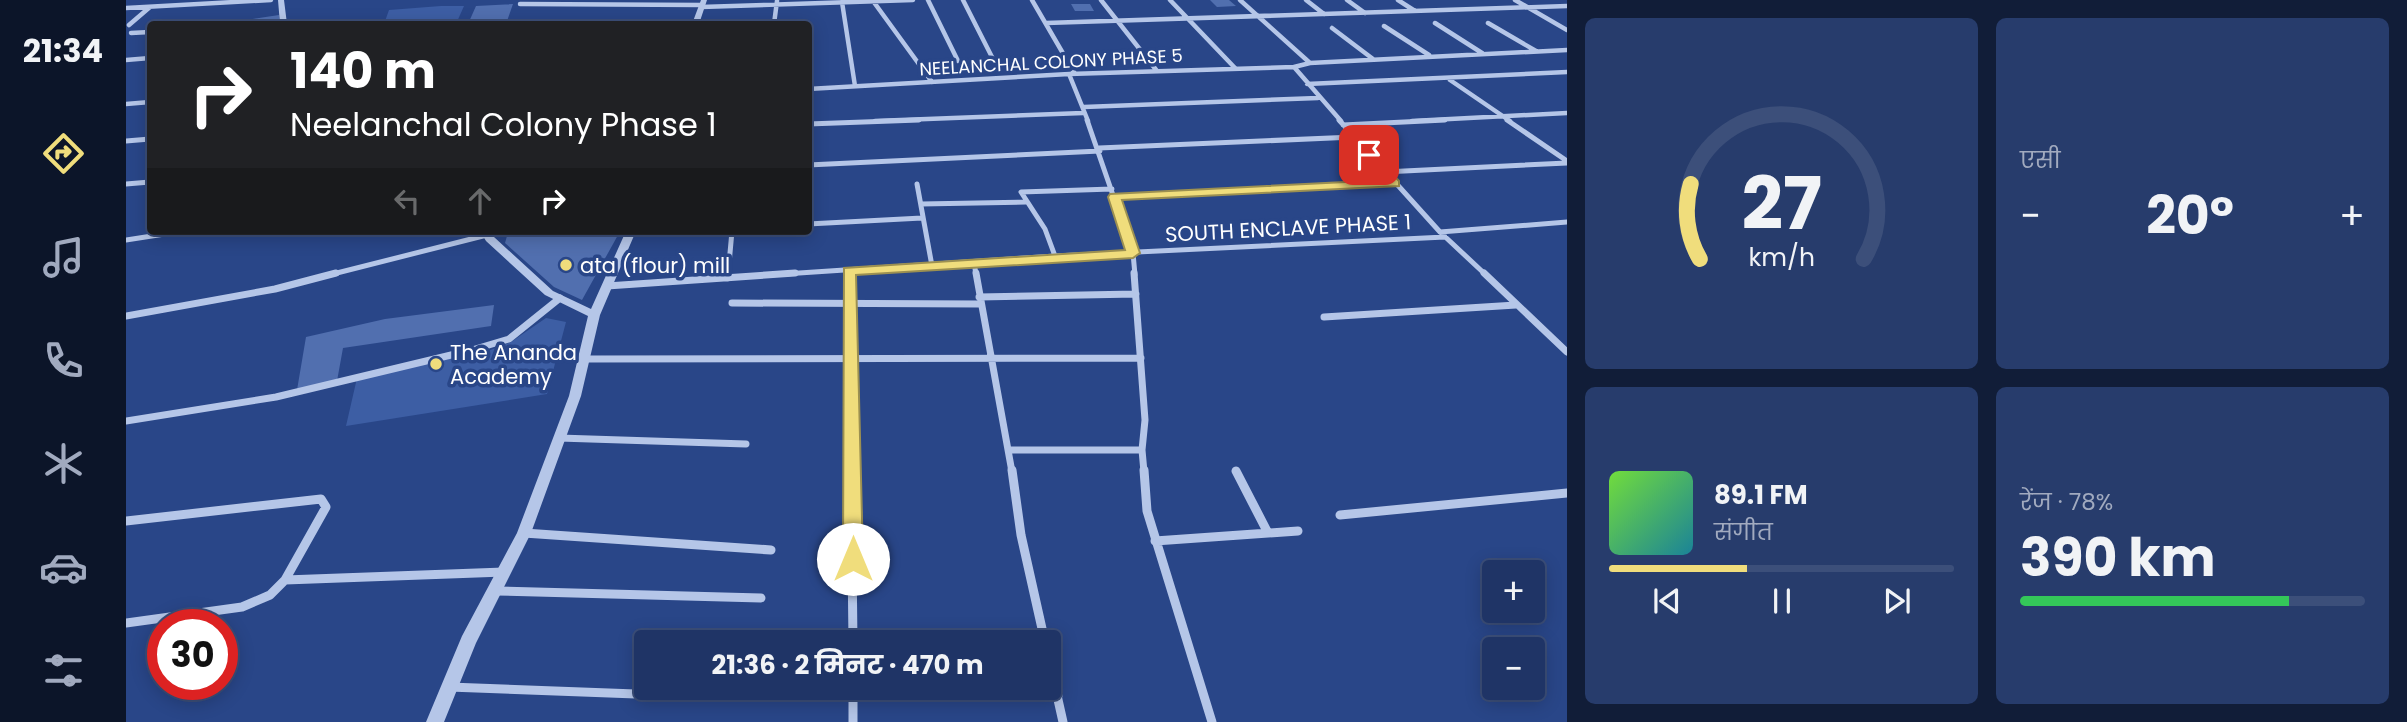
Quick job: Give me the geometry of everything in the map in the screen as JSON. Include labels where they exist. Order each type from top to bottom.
[{"type":"street","points":[[126,8],[271,0]]},
{"type":"street","points":[[281,0],[284,21]]},
{"type":"street","points":[[520,4],[914,0]]},
{"type":"street","points":[[928,0],[958,61]]},
{"type":"street","points":[[963,0],[993,59]]},
{"type":"street","points":[[1032,0],[1072,74],[1133,253],[1145,420],[1142,450],[1147,512],[1212,722]]},
{"type":"street","points":[[1101,0],[1157,71]]},
{"type":"street","points":[[1170,0],[1236,68]]},
{"type":"street","points":[[1240,0],[1310,63]]},
{"type":"street","points":[[1306,0],[1324,14]]},
{"type":"street","points":[[1347,0],[1365,13]]},
{"type":"street","points":[[1398,0],[1416,11]]},
{"type":"street","points":[[1515,0],[1567,30]]},
{"type":"street","points":[[870,1],[932,82]]},
{"type":"street","points":[[775,21],[778,2]]},
{"type":"street","points":[[842,2],[855,86]]},
{"type":"street","points":[[696,21],[703,4]]},
{"type":"street","points":[[1046,23],[1567,6]]},
{"type":"street","points":[[129,25],[151,7]]},
{"type":"street","points":[[1435,23],[1482,53]]},
{"type":"street","points":[[1488,23],[1537,51]]},
{"type":"street","points":[[1384,26],[1429,56]]},
{"type":"street","points":[[1332,28],[1373,59]]},
{"type":"street","points":[[131,33],[147,32]]},
{"type":"street","name":"NEELANCHAL COLONY PHASE 5","points":[[812,89],[1072,74],[1294,67],[1310,63],[1373,59],[1567,50]]},
{"type":"street","points":[[126,60],[147,58]]},
{"type":"street","points":[[1294,67],[1384,172],[1443,234],[1566,350]]},
{"type":"street","points":[[1307,84],[1567,72]]},
{"type":"street","points":[[1450,79],[1567,162]]},
{"type":"street","points":[[812,124],[1318,98]]},
{"type":"street","points":[[126,104],[147,102]]},
{"type":"street","points":[[1343,125],[1567,113]]},
{"type":"street","points":[[812,165],[1354,137]]},
{"type":"street","points":[[126,141],[147,139]]},
{"type":"street","points":[[1384,172],[1567,162]]},
{"type":"street","points":[[126,184],[147,182]]},
{"type":"street","points":[[1055,256],[1045,229],[1021,192],[1113,193],[1394,183]]},
{"type":"street","points":[[917,184],[932,266]]},
{"type":"street","points":[[921,204],[1026,202]]},
{"type":"street","points":[[812,223],[922,218]]},
{"type":"street","name":"SOUTH ENCLAVE PHASE 1","points":[[607,286],[1055,256],[1443,234],[1567,222]]},
{"type":"street","points":[[126,240],[158,235]]},
{"type":"street","points":[[126,316],[275,289],[478,235]]},
{"type":"street","points":[[488,235],[549,293],[594,315]]},
{"type":"street","points":[[435,722],[468,641],[524,533],[575,396],[594,315],[630,235]]},
{"type":"street","points":[[728,278],[732,235]]},
{"type":"street","points":[[974,262],[1009,450],[1021,535],[1042,630]]},
{"type":"street","points":[[849,271],[853,630]]},
{"type":"street","points":[[732,303],[848,303],[1136,294]]},
{"type":"street","points":[[126,421],[276,397],[472,350],[509,339],[560,298]]},
{"type":"street","points":[[1324,317],[1516,305]]},
{"type":"street","points":[[584,359],[1141,358]]},
{"type":"street","points":[[559,438],[746,444]]},
{"type":"street","points":[[1009,450],[1142,450]]},
{"type":"street","points":[[1236,471],[1268,533]]},
{"type":"street","points":[[1340,515],[1567,493]]},
{"type":"street","points":[[126,521],[321,499],[326,507],[285,580],[270,595],[242,607],[126,623]]},
{"type":"street","points":[[1155,541],[1298,531]]},
{"type":"street","points":[[524,533],[771,550]]},
{"type":"street","points":[[285,580],[505,572]]},
{"type":"street","points":[[496,591],[761,598]]},
{"type":"street","points":[[448,687],[634,694]]},
{"type":"street","points":[[853,700],[853,722]]},
{"type":"street","points":[[1059,700],[1063,722]]},
{"type":"shaded area","points":[[464,6],[457,21],[385,21],[389,10]]},
{"type":"shaded area","points":[[546,318],[566,322],[547,394],[346,426],[357,378],[488,351],[511,342]]},
{"type":"building","points":[[1210,0],[1229,0],[1236,6],[1217,7]]},
{"type":"building","points":[[513,4],[507,21],[469,21],[476,6]]},
{"type":"building","points":[[1071,4],[1090,4],[1094,11],[1075,11]]},
{"type":"building","points":[[279,15],[279,21],[238,21]]},
{"type":"building","name":"ata (flour) mill","points":[[618,235],[582,300],[554,287],[505,243],[507,236]]},
{"type":"building","points":[[494,305],[491,326],[343,348],[337,381],[297,390],[306,337],[385,319]]},
{"type":"place","name":"ata (flour) mill","points":[[566,265]]},
{"type":"place","name":"The Ananda Academy","points":[[436,364]]},
{"type":"route","points":[[853,559],[849,271],[1133,253],[1114,197],[1394,183],[1369,155]]}]
